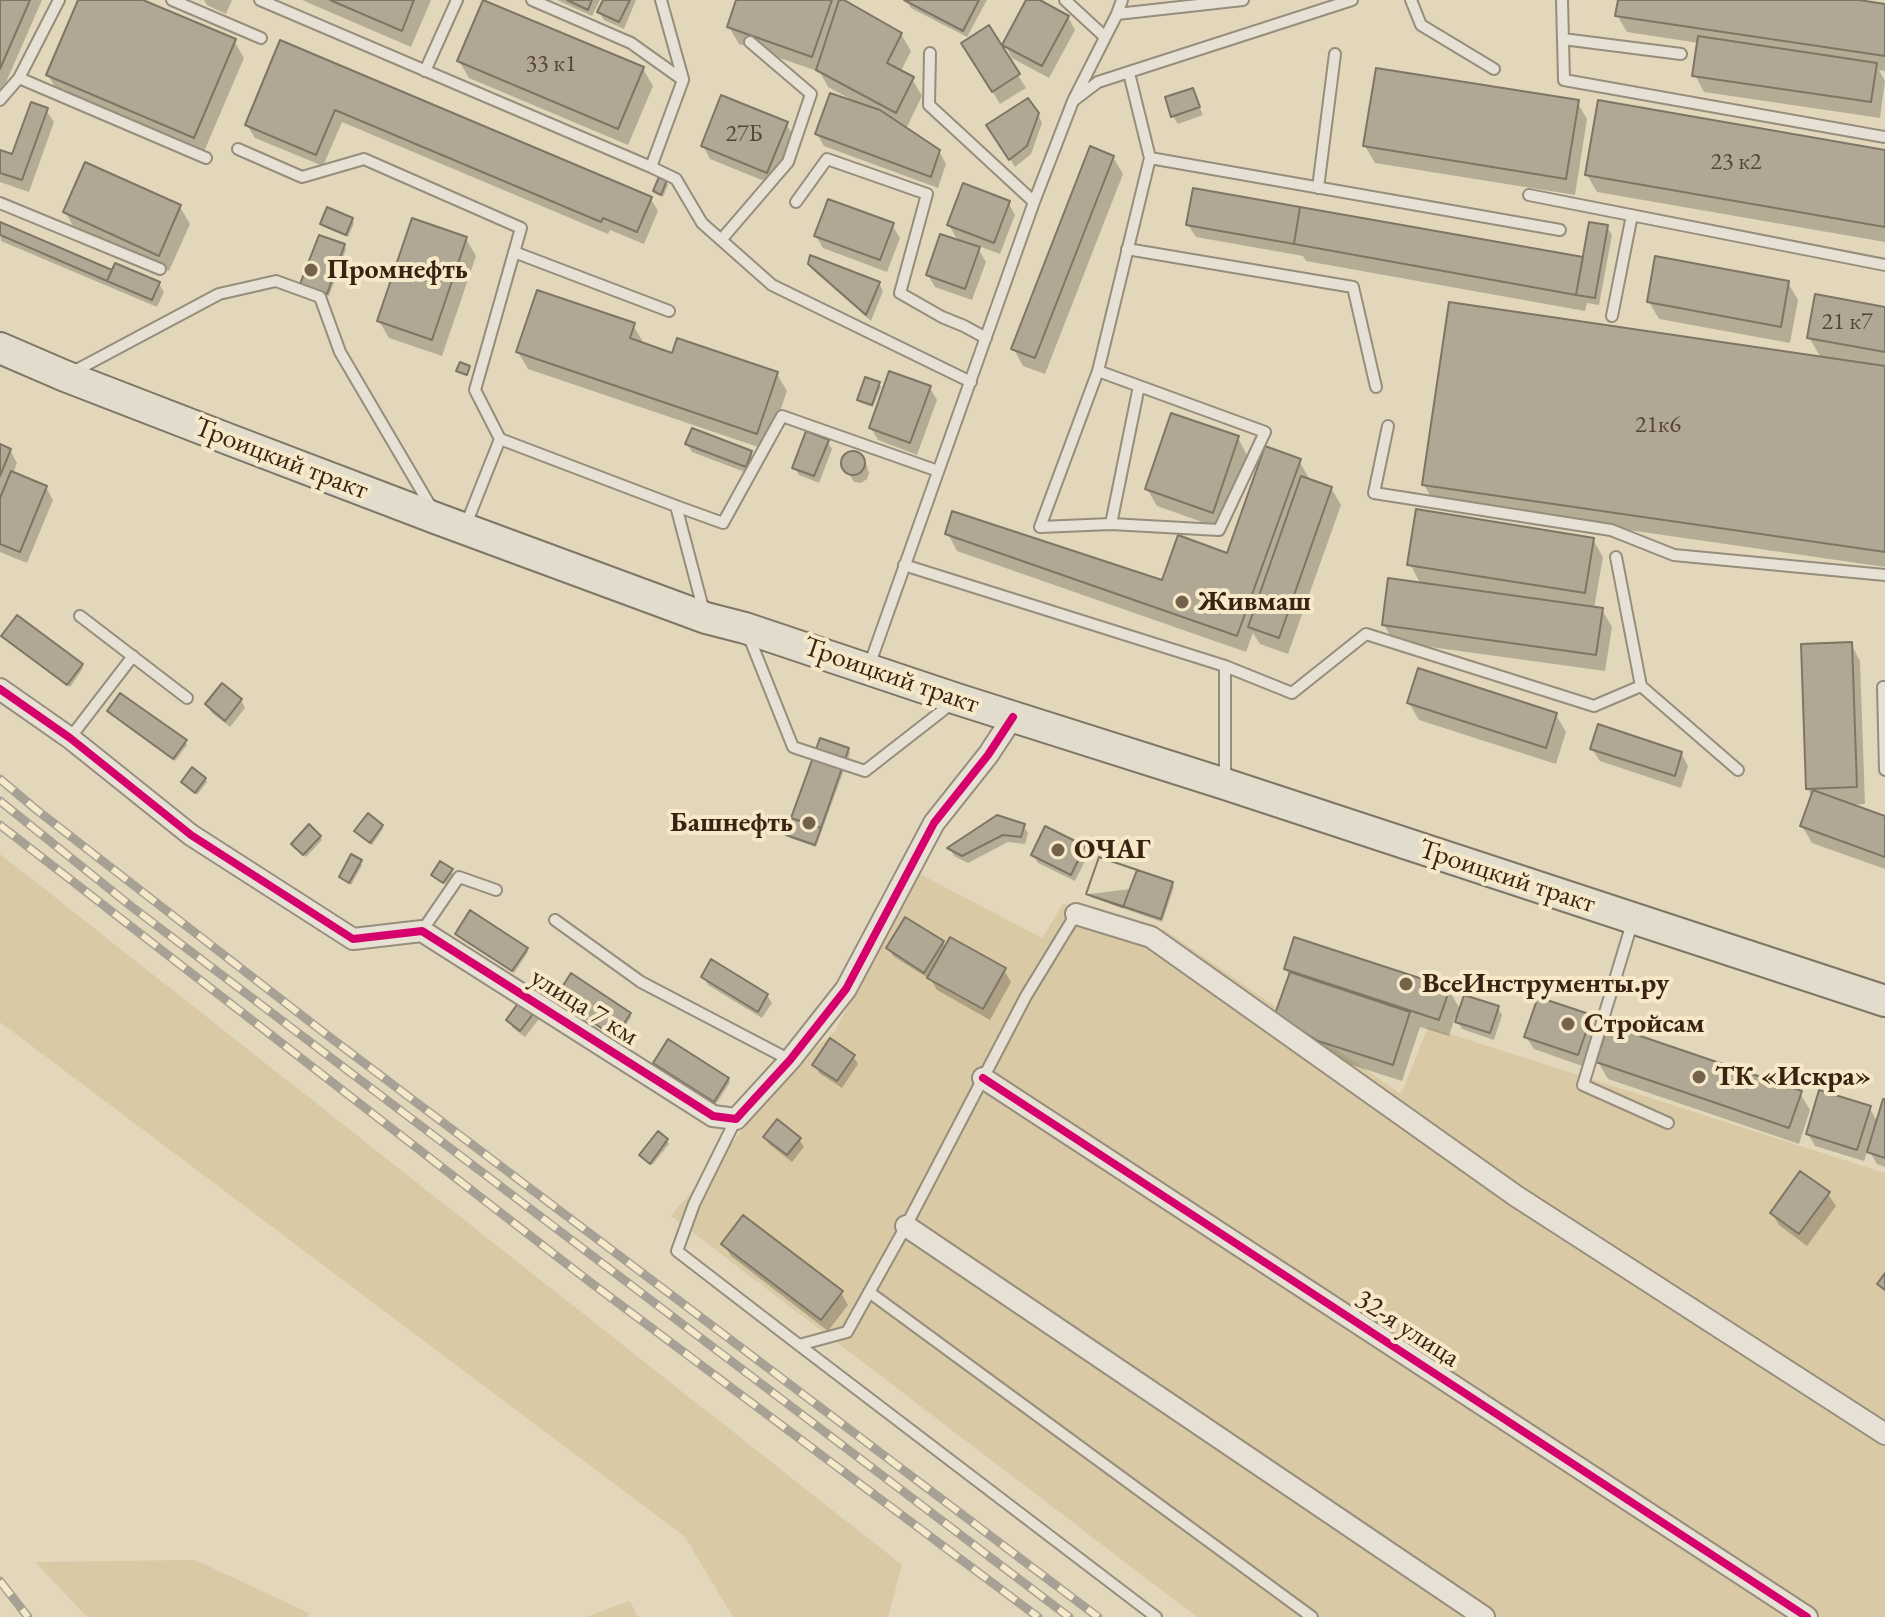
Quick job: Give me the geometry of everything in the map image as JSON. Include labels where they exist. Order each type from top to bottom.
[{"type":"main road","name":"Троицкий тракт","points":[[0,348],[65,376],[451,524],[706,618],[869,668],[1885,1001]]},
{"type":"street","points":[[0,689],[70,738],[191,835],[353,939],[422,931]]},
{"type":"street","points":[[736,1119],[790,1060],[846,989],[934,823],[988,755],[1013,717]]},
{"type":"street","points":[[1076,914],[1151,937],[1516,1196],[1885,1434]]},
{"type":"street","name":"улица 7 км","points":[[422,931],[713,1116],[736,1119]]},
{"type":"street","name":"32-я улица","points":[[983,1078],[1807,1617]]},
{"type":"street","points":[[906,1226],[1484,1617]]},
{"type":"lane","points":[[0,100],[19,78],[59,0]]},
{"type":"lane","points":[[172,0],[261,38]]},
{"type":"lane","points":[[260,0],[676,179],[702,223],[772,285],[971,382]]},
{"type":"lane","points":[[425,71],[457,0]]},
{"type":"lane","points":[[532,0],[631,43],[683,80]]},
{"type":"lane","points":[[651,167],[683,80],[661,0]]},
{"type":"lane","points":[[1065,0],[1105,37]]},
{"type":"lane","points":[[869,668],[1034,202],[1073,101],[1122,0]]},
{"type":"lane","points":[[1117,14],[1243,0]]},
{"type":"lane","points":[[1073,101],[1098,82],[1352,0]]},
{"type":"lane","points":[[1411,0],[1421,25],[1494,69]]},
{"type":"lane","points":[[1562,0],[1564,80],[1885,137]]},
{"type":"lane","points":[[1563,39],[1681,54]]},
{"type":"lane","points":[[721,240],[788,162],[811,94],[750,42]]},
{"type":"lane","points":[[930,53],[929,105],[1034,202]]},
{"type":"lane","points":[[1318,188],[1335,54]]},
{"type":"lane","points":[[1098,371],[1265,432],[1219,530],[1111,524],[1040,527],[1098,371],[1150,158],[1129,73]]},
{"type":"lane","points":[[19,78],[206,158]]},
{"type":"lane","points":[[238,149],[302,177],[364,159],[521,228],[475,390],[500,439],[723,523],[782,416],[938,471]]},
{"type":"lane","points":[[1150,158],[1560,230]]},
{"type":"lane","points":[[796,202],[827,159],[927,194],[900,293],[986,338]]},
{"type":"lane","points":[[1529,195],[1885,265]]},
{"type":"lane","points":[[0,203],[160,269]]},
{"type":"lane","points":[[1612,316],[1632,215]]},
{"type":"lane","points":[[1127,249],[1353,287],[1376,387]]},
{"type":"lane","points":[[514,252],[669,311]]},
{"type":"lane","points":[[65,376],[219,294],[276,281],[320,297],[340,352],[451,524],[500,439]]},
{"type":"lane","points":[[1111,524],[1139,386]]},
{"type":"lane","points":[[1388,426],[1374,493],[1611,530],[1674,555],[1885,575]]},
{"type":"lane","points":[[676,506],[706,618]]},
{"type":"lane","points":[[1616,557],[1641,686],[1738,770]]},
{"type":"lane","points":[[904,565],[1225,666],[1292,693],[1366,634],[1594,706],[1641,686]]},
{"type":"lane","points":[[80,616],[187,698]]},
{"type":"lane","points":[[745,628],[793,747],[865,771],[957,699]]},
{"type":"lane","points":[[70,738],[133,656]]},
{"type":"lane","points":[[1225,666],[1225,784]]},
{"type":"lane","points":[[1885,687],[1885,770]]},
{"type":"lane","points":[[422,931],[459,877],[496,890]]},
{"type":"lane","points":[[799,1345],[847,1332],[1026,996],[1076,914]]},
{"type":"lane","points":[[1634,918],[1583,1085],[1668,1123]]},
{"type":"lane","points":[[555,920],[641,982],[790,1060]]},
{"type":"lane","points":[[736,1119],[694,1204],[677,1251],[1156,1617]]},
{"type":"lane","points":[[869,1292],[1312,1617]]},
{"type":"shaded area","points":[[0,854],[902,1565],[888,1617],[733,1617],[685,1537],[0,1022]]},
{"type":"shaded area","points":[[918,873],[1042,938],[1063,904],[1165,930],[1401,1094],[1428,1027],[1885,1173],[1885,1617],[1197,1617],[671,1216],[798,1064],[835,1031]]},
{"type":"shaded area","points":[[195,1560],[309,1613],[308,1617],[87,1617],[35,1562]]},
{"type":"shaded area","points":[[629,1601],[638,1617],[586,1617]]},
{"type":"building","points":[[0,0],[30,0],[0,69]]},
{"type":"building","points":[[78,0],[143,0],[236,39],[194,138],[46,75]]},
{"type":"building","points":[[330,0],[414,0],[402,31]]},
{"type":"building","points":[[483,0],[644,67],[618,129],[457,61]]},
{"type":"building","points":[[567,0],[592,0],[588,10]]},
{"type":"building","points":[[603,0],[630,0],[619,22],[597,12]]},
{"type":"building","points":[[736,0],[832,0],[812,57],[727,27]]},
{"type":"building","points":[[839,0],[902,33],[887,63],[914,77],[896,113],[816,70]]},
{"type":"building","points":[[904,0],[979,0],[963,31]]},
{"type":"building","points":[[1026,0],[1040,0],[1069,16],[1042,66],[1002,45]]},
{"type":"building","points":[[1618,0],[1859,0],[1885,4],[1885,56],[1615,16]]},
{"type":"building","points":[[989,25],[1020,74],[992,92],[961,43]]},
{"type":"building","points":[[1698,36],[1877,63],[1871,102],[1692,76]]},
{"type":"building","points":[[280,40],[652,197],[637,232],[603,218],[601,222],[335,110],[316,155],[245,125]]},
{"type":"building","points":[[1376,68],[1579,100],[1566,179],[1363,146]]},
{"type":"building","points":[[1193,88],[1200,107],[1171,117],[1165,97]]},
{"type":"building","points":[[830,93],[880,110],[940,150],[931,177],[815,134]]},
{"type":"building","points":[[721,95],[788,122],[767,173],[701,146]]},
{"type":"building","points":[[1028,98],[1039,113],[1027,146],[1009,160],[986,125]]},
{"type":"building","points":[[1598,100],[1885,150],[1885,227],[1585,175]]},
{"type":"building","points":[[31,102],[48,108],[22,180],[0,173],[0,150],[12,154]]},
{"type":"building","points":[[1090,146],[1114,156],[1035,358],[1011,349]]},
{"type":"building","points":[[85,162],[181,205],[159,256],[63,212]]},
{"type":"building","points":[[659,177],[667,180],[661,195],[653,191]]},
{"type":"building","points":[[963,183],[1010,201],[994,243],[947,225]]},
{"type":"building","points":[[1193,188],[1300,207],[1294,244],[1186,225]]},
{"type":"building","points":[[828,199],[894,223],[880,260],[814,236]]},
{"type":"building","points":[[327,207],[353,218],[346,235],[320,224]]},
{"type":"building","points":[[1300,207],[1583,257],[1576,295],[1294,244]]},
{"type":"building","points":[[412,218],[467,237],[432,340],[377,321]]},
{"type":"building","points":[[0,222],[112,270],[107,281],[0,235]]},
{"type":"building","points":[[1589,222],[1608,225],[1595,298],[1576,295]]},
{"type":"building","points":[[940,234],[980,247],[965,289],[926,275]]},
{"type":"building","points":[[319,235],[345,244],[327,294],[300,284]]},
{"type":"building","points":[[810,255],[880,282],[866,315],[808,264]]},
{"type":"building","points":[[1655,256],[1789,281],[1781,327],[1647,302]]},
{"type":"building","points":[[115,263],[160,282],[152,300],[107,281]]},
{"type":"building","points":[[537,290],[635,323],[630,338],[672,353],[677,338],[778,372],[757,434],[516,352]]},
{"type":"building","points":[[1815,294],[1885,307],[1885,352],[1807,338]]},
{"type":"building","points":[[1449,302],[1885,366],[1885,552],[1422,485]]},
{"type":"building","points":[[460,362],[470,366],[467,375],[456,371]]},
{"type":"building","points":[[889,371],[931,386],[910,443],[869,428]]},
{"type":"building","points":[[865,377],[880,382],[872,405],[857,400]]},
{"type":"building","points":[[1171,413],[1239,436],[1213,513],[1145,489]]},
{"type":"building","points":[[692,428],[752,451],[746,467],[685,444]]},
{"type":"building","points":[[806,431],[829,440],[814,476],[792,468]]},
{"type":"building","points":[[0,444],[11,449],[0,476]]},
{"type":"building","points":[[1265,446],[1301,459],[1237,636],[945,534],[952,511],[1162,580],[1178,535],[1227,553]]},
{"type":"building","points":[[853,451],[862,454],[865,463],[862,472],[853,475],[844,472],[841,463],[844,454]]},
{"type":"building","points":[[11,471],[47,486],[20,552],[0,544],[0,498]]},
{"type":"building","points":[[1301,476],[1332,487],[1279,638],[1248,627]]},
{"type":"building","points":[[1416,509],[1594,538],[1585,593],[1407,565]]},
{"type":"building","points":[[1388,578],[1603,608],[1596,655],[1382,625]]},
{"type":"building","points":[[17,615],[83,664],[67,685],[1,636]]},
{"type":"building","points":[[1852,642],[1857,787],[1806,789],[1801,644]]},
{"type":"building","points":[[1418,668],[1557,713],[1546,748],[1407,703]]},
{"type":"building","points":[[222,683],[242,699],[225,721],[205,704]]},
{"type":"building","points":[[120,693],[187,740],[173,759],[107,711]]},
{"type":"building","points":[[1598,724],[1682,752],[1675,776],[1590,749]]},
{"type":"building","points":[[820,738],[849,748],[821,828],[791,818]]},
{"type":"building","points":[[192,767],[206,778],[195,793],[181,782]]},
{"type":"building","points":[[1813,790],[1885,816],[1885,857],[1800,826]]},
{"type":"building","points":[[368,813],[383,825],[370,843],[354,831]]},
{"type":"building","points":[[997,815],[1025,824],[1021,837],[1003,835],[962,856],[947,848]]},
{"type":"building","points":[[791,818],[821,828],[815,845],[786,835]]},
{"type":"building","points":[[309,824],[321,836],[303,855],[291,844]]},
{"type":"building","name":"ОЧАГ","points":[[1045,826],[1085,846],[1071,875],[1031,855]]},
{"type":"building","points":[[351,854],[362,860],[349,883],[339,877]]},
{"type":"building","points":[[1099,857],[1173,882],[1161,919],[1086,894]]},
{"type":"building","points":[[1099,857],[1137,870],[1123,907],[1086,894]]},
{"type":"building","points":[[440,861],[453,869],[443,883],[431,875]]},
{"type":"building","points":[[470,910],[528,948],[512,971],[455,934]]},
{"type":"building","points":[[905,917],[944,941],[924,973],[886,948]]},
{"type":"building","points":[[950,937],[1006,968],[983,1009],[927,978]]},
{"type":"building","points":[[1294,937],[1450,988],[1439,1020],[1284,969]]},
{"type":"building","points":[[711,959],[768,994],[758,1012],[701,977]]},
{"type":"building","points":[[1290,972],[1410,1012],[1393,1065],[1318,1041],[1275,1014]]},
{"type":"building","points":[[571,973],[631,1013],[615,1037],[555,998]]},
{"type":"building","points":[[524,995],[539,1006],[520,1031],[506,1020]]},
{"type":"building","points":[[1464,995],[1499,1006],[1490,1033],[1455,1022]]},
{"type":"building","points":[[1538,997],[1592,1015],[1578,1055],[1524,1037]]},
{"type":"building","name":"ТК «Искра»","points":[[1608,1025],[1802,1091],[1789,1128],[1596,1062]]},
{"type":"building","points":[[830,1038],[855,1055],[837,1081],[812,1065]]},
{"type":"building","points":[[668,1039],[729,1078],[714,1102],[653,1063]]},
{"type":"building","points":[[1819,1090],[1871,1106],[1857,1150],[1806,1134]]},
{"type":"building","points":[[1885,1099],[1885,1158],[1867,1152]]},
{"type":"building","points":[[777,1119],[801,1138],[787,1155],[763,1137]]},
{"type":"building","points":[[658,1131],[668,1139],[650,1164],[639,1155]]},
{"type":"building","points":[[1800,1171],[1830,1192],[1799,1234],[1770,1213]]},
{"type":"building","points":[[743,1215],[843,1291],[821,1320],[721,1244]]},
{"type":"building","points":[[1885,1273],[1885,1290],[1877,1284]]},
{"type":"railway","points":[[0,779],[327,1035],[1098,1617]]},
{"type":"railway","points":[[0,801],[132,907],[1069,1617]]},
{"type":"railway","points":[[0,825],[590,1282],[1038,1617]]},
{"type":"railway","points":[[0,1581],[28,1617]]},
{"type":"cycle path","points":[[0,689],[70,738],[191,835],[353,939],[422,931],[713,1116],[736,1119],[790,1060],[846,989],[934,823],[988,755],[1013,717]]},
{"type":"cycle path","points":[[983,1078],[1807,1617]]},
{"type":"place","name":"Промнефть","points":[[311,270]]},
{"type":"place","name":"Живмаш","points":[[1182,602]]},
{"type":"place","name":"Башнефть","points":[[809,823]]},
{"type":"place","name":"ОЧАГ","points":[[1058,850]]},
{"type":"place","name":"ВсеИнструменты.ру","points":[[1406,984]]},
{"type":"place","name":"Стройсам","points":[[1568,1024]]},
{"type":"place","name":"ТК «Искра»","points":[[1699,1077]]}]
